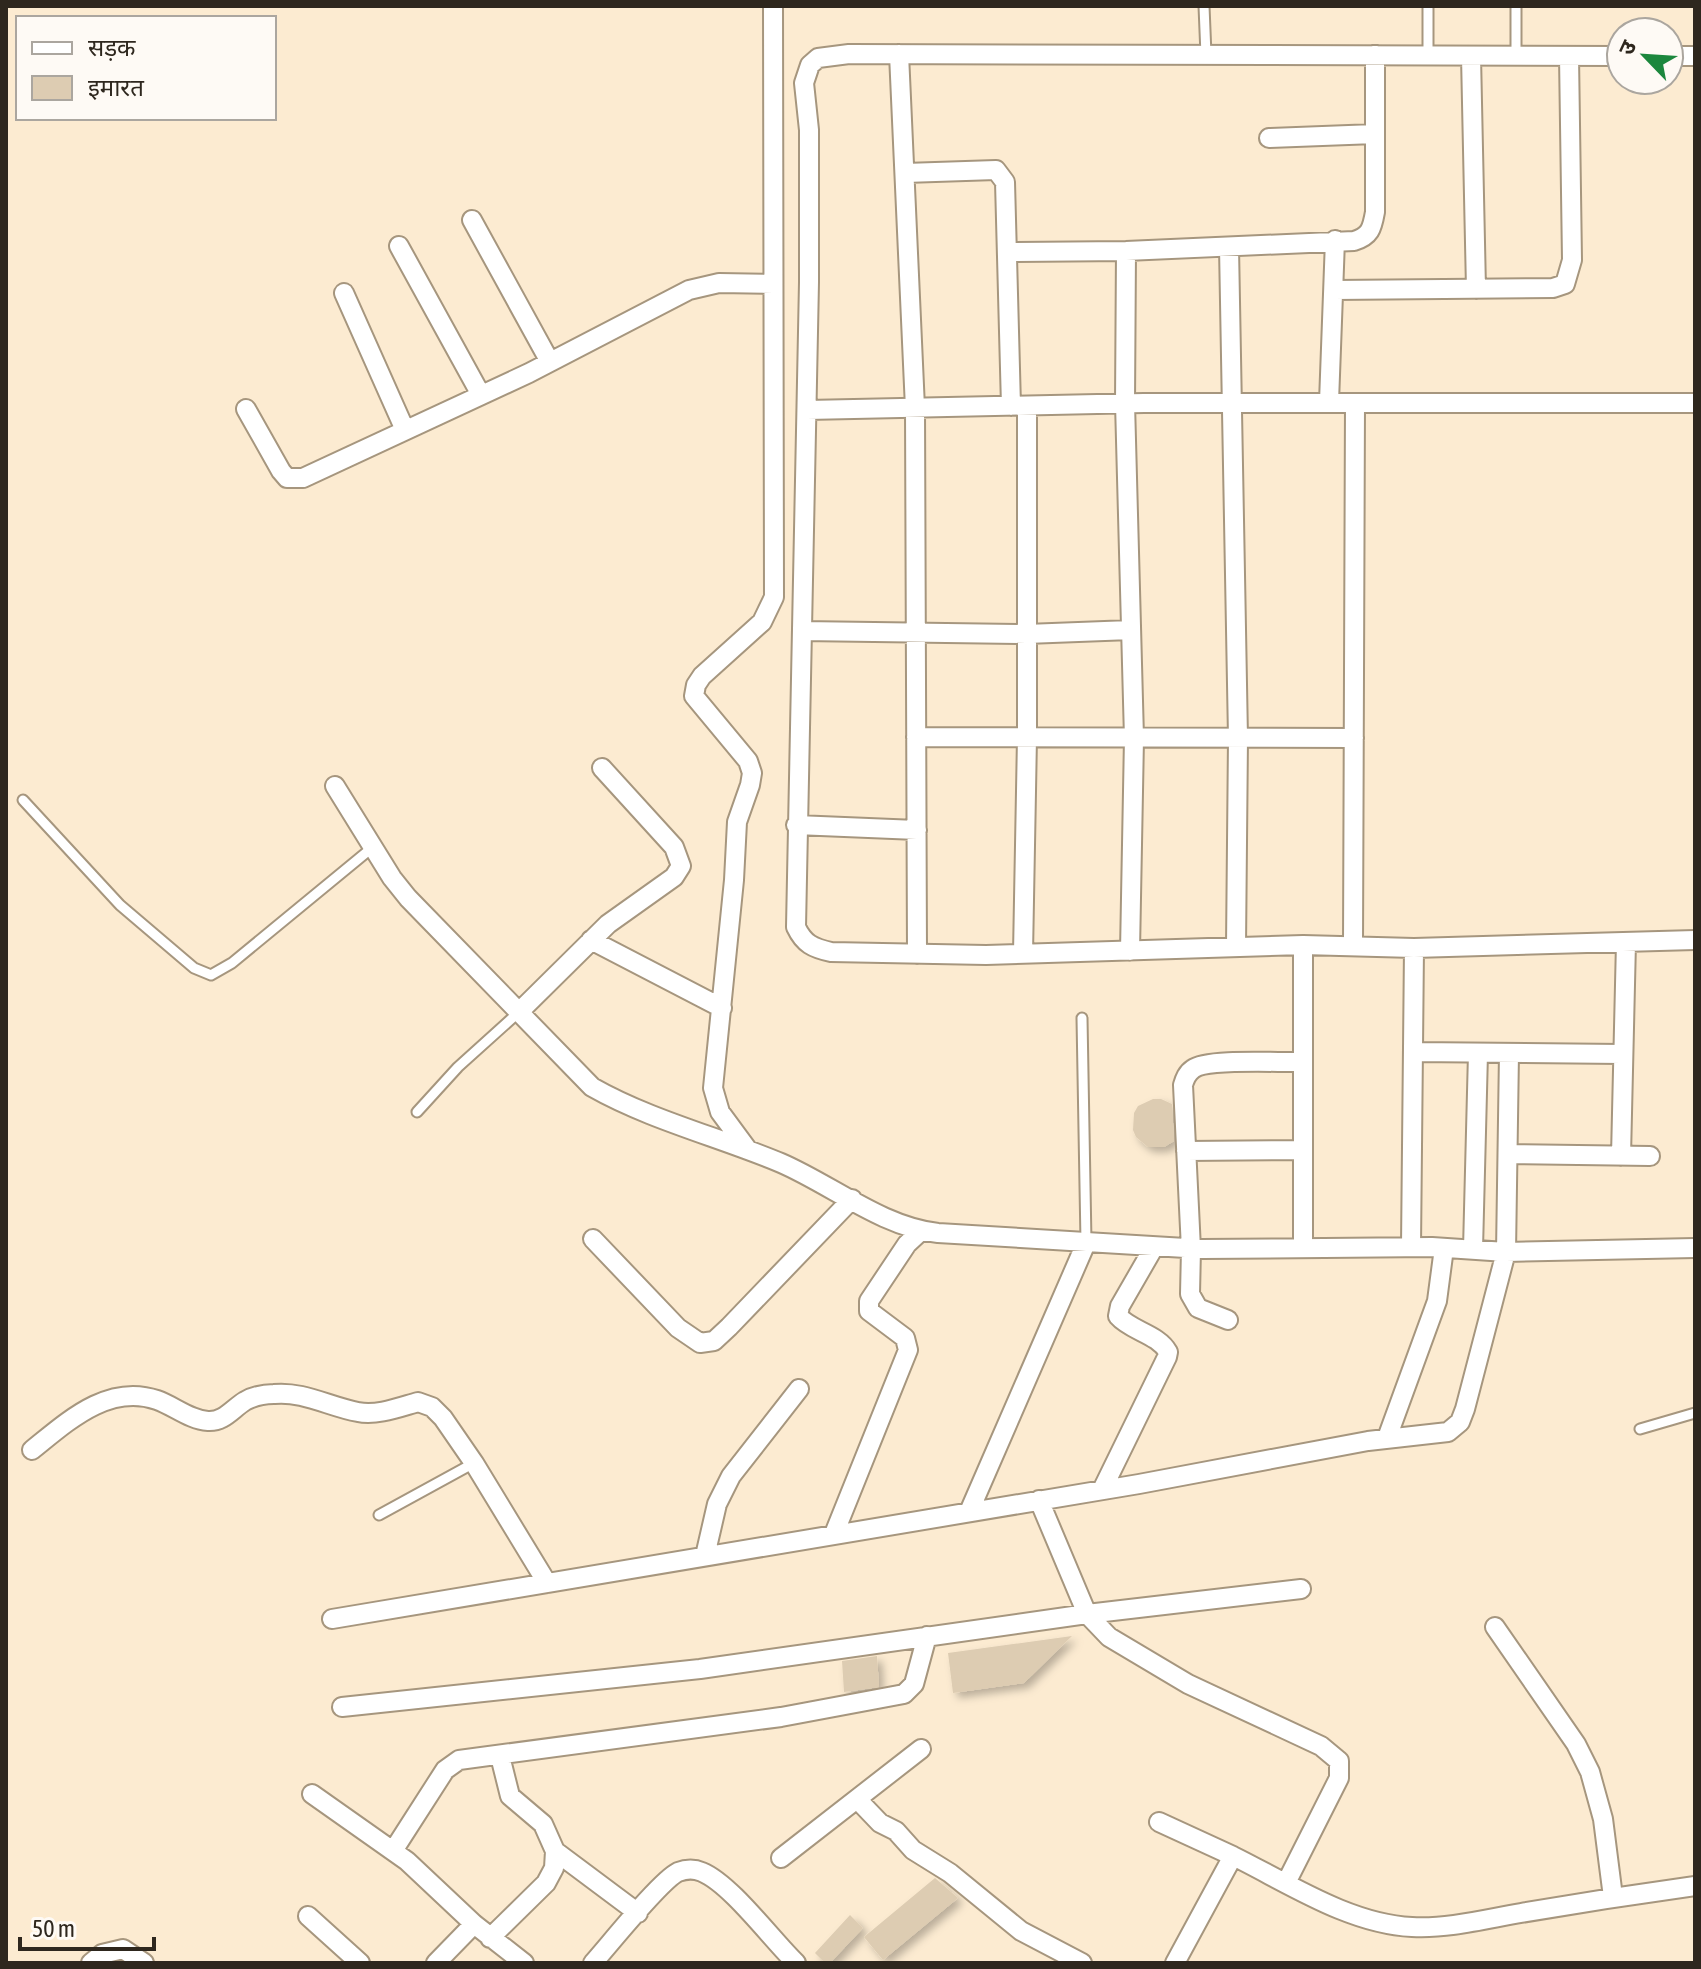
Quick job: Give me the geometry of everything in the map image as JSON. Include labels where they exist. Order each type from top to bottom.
[{"type":"street","points":[[748,1150],[715,1101],[713,1088],[737,822],[752,773],[748,761],[694,696],[702,676],[762,622],[774,597],[773,6]]},
{"type":"street","points":[[1605,56],[849,54],[818,58],[810,65],[804,83],[809,130],[807,410],[796,927],[802,939],[813,948],[831,952],[917,954],[1023,954],[1303,945],[1414,948],[1695,940]]},
{"type":"street","points":[[899,54],[915,408],[917,954]]},
{"type":"street","points":[[1007,252],[1229,247],[1365,238],[1372,229],[1375,55]]},
{"type":"street","points":[[1471,56],[1476,289]]},
{"type":"street","points":[[1334,290],[1553,288],[1565,284],[1572,260],[1569,56]]},
{"type":"street","points":[[1269,138],[1375,134]]},
{"type":"street","points":[[905,173],[996,170],[1005,182],[1019,406],[1026,634],[1023,954]]},
{"type":"street","points":[[472,220],[550,362]]},
{"type":"street","points":[[1329,402],[1335,240]]},
{"type":"street","points":[[399,246],[481,395]]},
{"type":"street","points":[[1229,247],[1238,738],[1236,947]]},
{"type":"street","points":[[1126,251],[1125,403],[1134,738],[1130,951]]},
{"type":"street","points":[[1569,274],[1572,299]]},
{"type":"street","points":[[246,409],[281,471],[287,478],[295,480],[550,362],[689,290],[719,283],[773,284]]},
{"type":"street","points":[[344,293],[405,430]]},
{"type":"street","points":[[807,410],[1125,403],[1695,403]]},
{"type":"street","points":[[1353,946],[1355,403]]},
{"type":"street","points":[[802,631],[1026,634],[1131,630]]},
{"type":"street","points":[[916,737],[1354,738]]},
{"type":"street","points":[[519,1012],[608,924],[674,877],[681,866],[674,847],[602,768]]},
{"type":"street","points":[[335,786],[408,898],[592,1087],[805,1174],[899,1223],[921,1231],[1191,1249],[1411,1247],[1506,1252],[1695,1248]]},
{"type":"street","points":[[796,825],[917,830]]},
{"type":"street","points":[[591,940],[722,1008]]},
{"type":"street","points":[[1621,1156],[1626,942]]},
{"type":"street","points":[[1303,945],[1303,1248]]},
{"type":"street","points":[[1411,1247],[1414,948]]},
{"type":"street","points":[[1413,1052],[1622,1054]]},
{"type":"street","points":[[1473,1249],[1478,1053]]},
{"type":"street","points":[[332,1619],[1102,1490],[1387,1438],[1448,1432],[1460,1422],[1506,1252],[1509,1053]]},
{"type":"street","points":[[1228,1320],[1198,1308],[1190,1294],[1191,1249],[1183,1085],[1191,1069],[1207,1064],[1303,1062]]},
{"type":"street","points":[[1186,1151],[1303,1150]]},
{"type":"street","points":[[1508,1154],[1650,1156]]},
{"type":"street","points":[[593,1239],[678,1328],[700,1343],[714,1341],[852,1199]]},
{"type":"street","points":[[834,1534],[908,1350],[905,1338],[869,1311],[869,1301],[907,1244],[921,1231]]},
{"type":"street","points":[[969,1512],[1086,1243]]},
{"type":"street","points":[[1102,1490],[1167,1357],[1168,1352],[1163,1344],[1118,1316],[1120,1306],[1154,1247]]},
{"type":"street","points":[[1387,1438],[1437,1301],[1444,1248]]},
{"type":"street","points":[[705,1556],[717,1504],[731,1476],[799,1389]]},
{"type":"street","points":[[32,1450],[80,1413],[109,1399],[149,1397],[205,1421],[216,1421],[226,1416],[253,1397],[278,1393],[366,1413],[418,1402],[427,1404],[439,1412],[474,1463],[547,1583]]},
{"type":"street","points":[[1039,1500],[1087,1614],[1109,1637],[1165,1672],[1321,1746],[1339,1761],[1339,1778],[1286,1883]]},
{"type":"street","points":[[342,1707],[700,1669],[1087,1614],[1301,1589]]},
{"type":"street","points":[[1495,1627],[1576,1744],[1590,1772],[1603,1819],[1613,1897]]},
{"type":"street","points":[[393,1851],[445,1770],[459,1760],[781,1717],[904,1694],[914,1684],[927,1636]]},
{"type":"street","points":[[781,1858],[921,1749]]},
{"type":"street","points":[[490,1938],[552,1874],[556,1860],[543,1824],[510,1796],[500,1756]]},
{"type":"street","points":[[312,1794],[393,1851],[490,1938],[524,1963]]},
{"type":"street","points":[[857,1799],[875,1818],[896,1831],[913,1850],[950,1873],[1011,1923],[1033,1939],[1082,1963]]},
{"type":"street","points":[[1159,1822],[1354,1914],[1412,1927],[1445,1926],[1695,1886]]},
{"type":"street","points":[[555,1851],[638,1913]]},
{"type":"street","points":[[1175,1963],[1233,1856]]},
{"type":"street","points":[[593,1963],[679,1872],[689,1869],[701,1871],[746,1909],[796,1963]]},
{"type":"street","points":[[308,1916],[360,1963]]},
{"type":"street","points":[[436,1963],[474,1924]]},
{"type":"street","points":[[91,1963],[102,1954],[123,1949],[144,1963]]},
{"type":"lane","points":[[1204,6],[1206,55]]},
{"type":"lane","points":[[1428,6],[1428,55]]},
{"type":"lane","points":[[1516,6],[1516,56]]},
{"type":"lane","points":[[23,800],[120,905],[194,968],[211,975],[232,963],[373,847]]},
{"type":"lane","points":[[417,1112],[458,1067],[519,1012]]},
{"type":"lane","points":[[1082,1018],[1086,1243]]},
{"type":"lane","points":[[1640,1429],[1695,1413]]},
{"type":"lane","points":[[379,1515],[474,1463]]},
{"type":"building","points":[[1153,1099],[1172,1104],[1174,1141],[1164,1147],[1148,1147],[1133,1130],[1134,1113],[1138,1106]]},
{"type":"building","points":[[1072,1636],[1024,1683],[953,1693],[948,1653]]},
{"type":"building","points":[[877,1656],[879,1687],[844,1692],[842,1661]]},
{"type":"building","points":[[935,1878],[958,1898],[883,1960],[864,1937]]},
{"type":"building","points":[[850,1915],[863,1928],[830,1963],[825,1963],[815,1953]]}]
